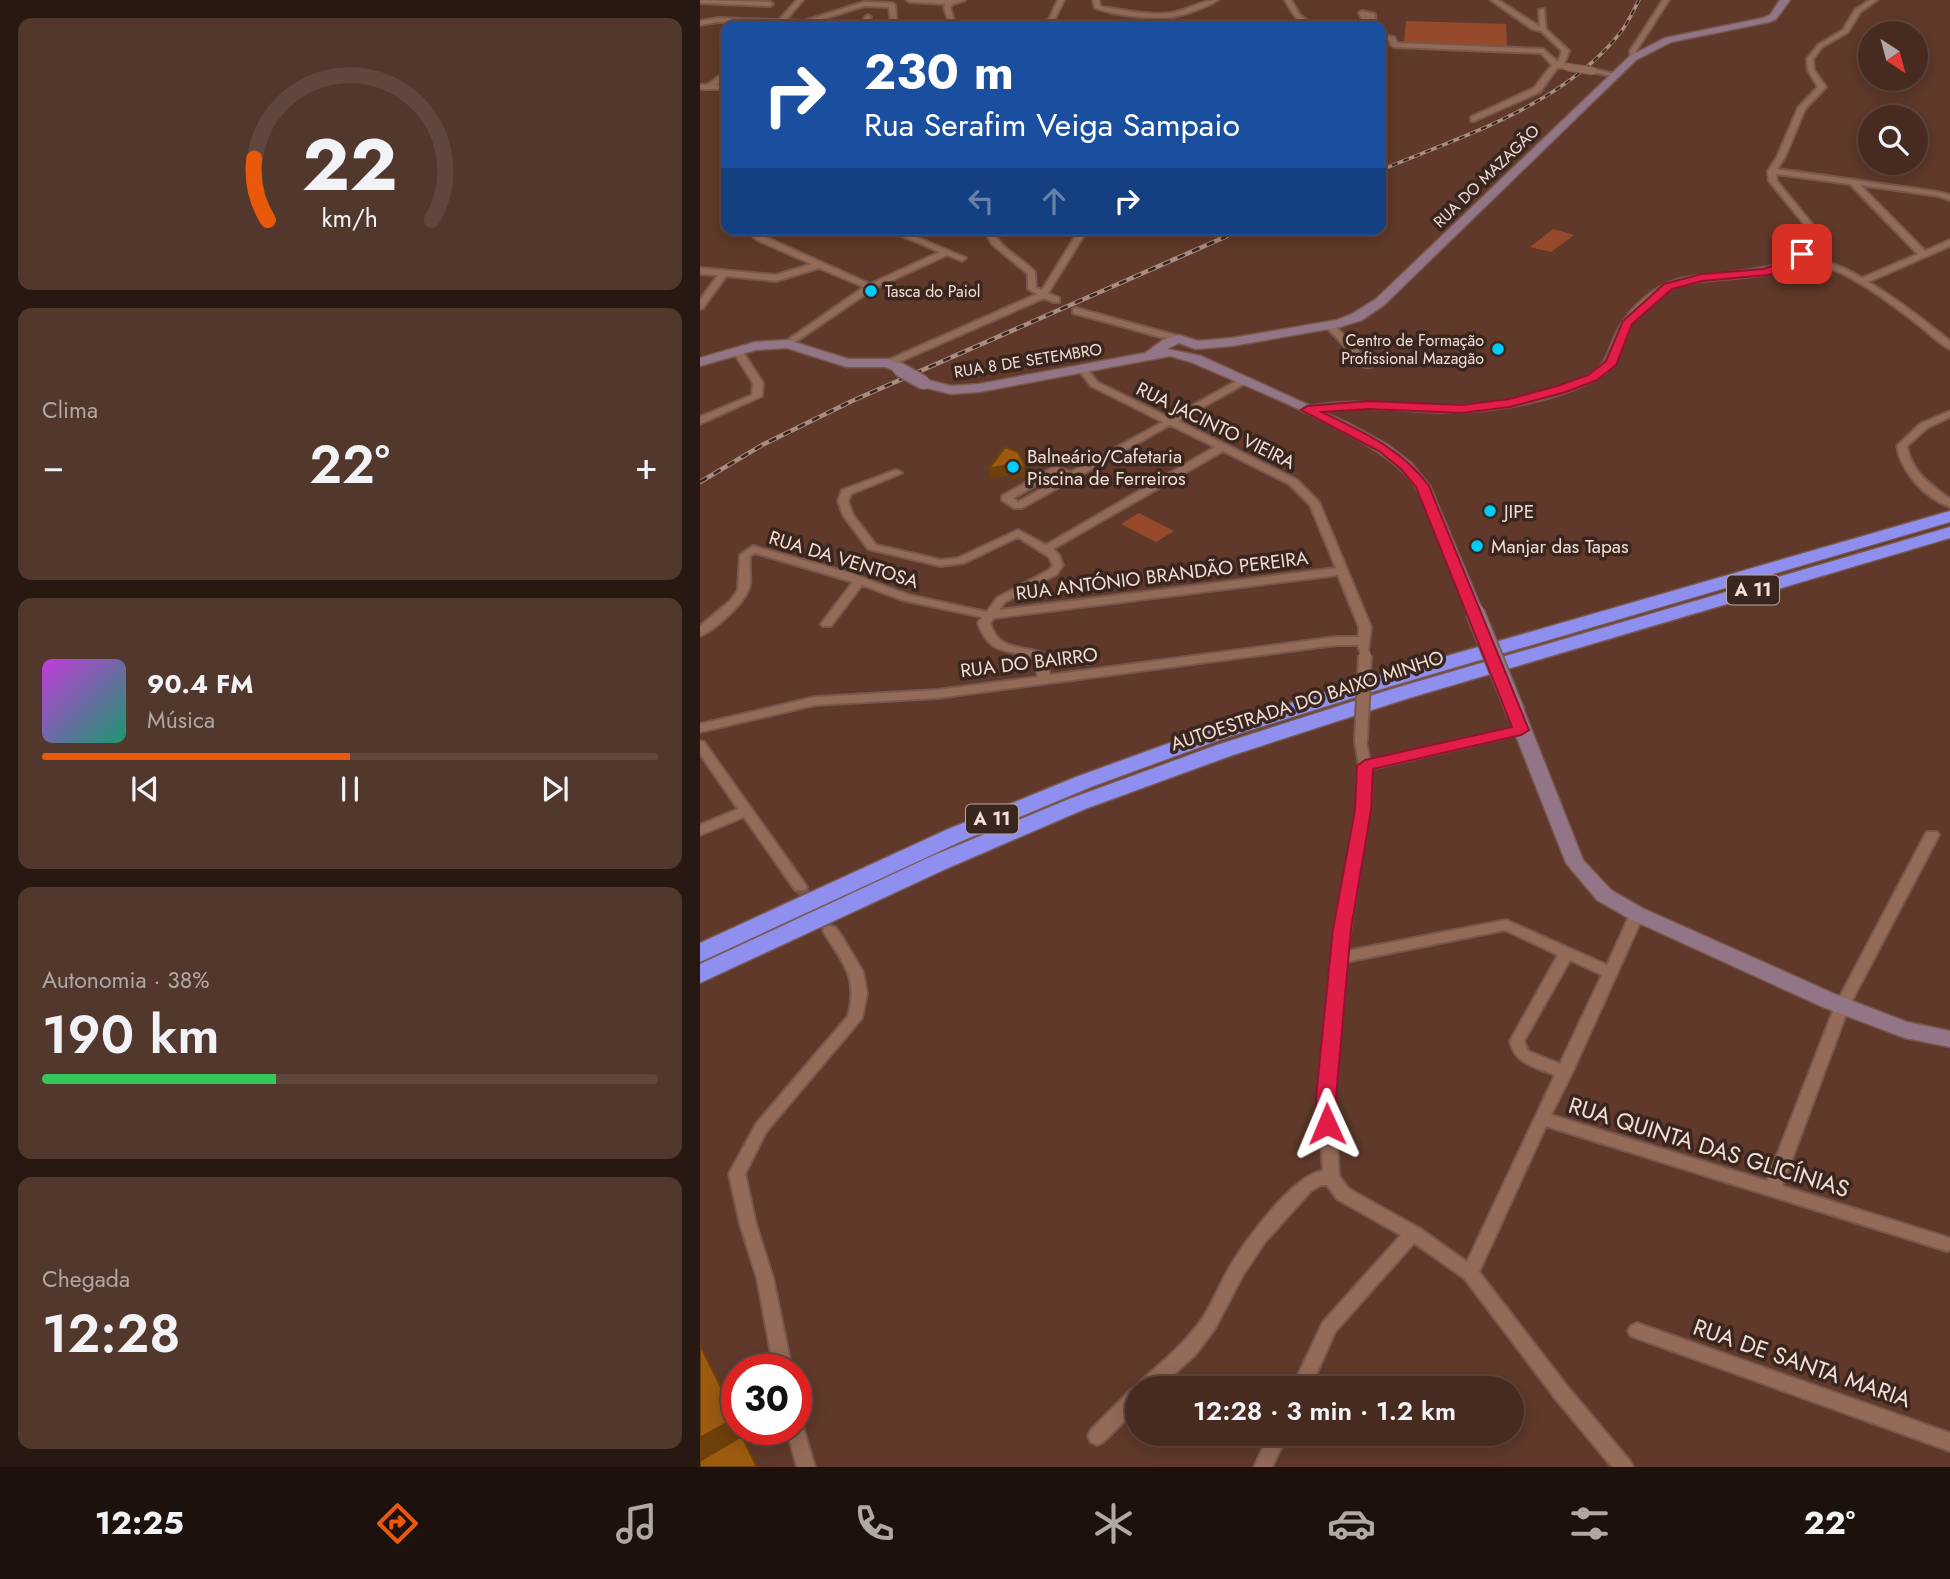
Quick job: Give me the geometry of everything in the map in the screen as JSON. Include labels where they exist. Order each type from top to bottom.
[{"type":"highway","name":"AUTOESTRADA DO BAIXO MINHO","points":[[700,953],[807,900],[928,846],[1067,789],[1216,734],[1398,677],[1950,516]]},
{"type":"highway","name":"AUTOESTRADA DO BAIXO MINHO","points":[[700,974],[940,862],[1077,804],[1225,750],[1399,694],[1950,532]]},
{"type":"street","points":[[781,21],[800,0]]},
{"type":"street","points":[[810,21],[864,4],[892,5],[908,0],[962,0]]},
{"type":"street","points":[[1049,21],[1052,20],[1061,0]]},
{"type":"street","points":[[1096,0],[1097,7],[1102,9],[1155,15],[1179,14],[1215,0]]},
{"type":"street","points":[[1288,0],[1297,16],[1304,21]]},
{"type":"street","points":[[1494,0],[1565,47],[1563,66]]},
{"type":"street","points":[[1633,58],[1633,51],[1666,0]]},
{"type":"street","name":"RUA DO MAZAGÃO","points":[[1195,351],[1357,317],[1380,302],[1633,58],[1668,40],[1766,20],[1773,17],[1785,0]]},
{"type":"street","points":[[1307,410],[1369,405],[1461,409],[1510,403],[1562,389],[1592,377],[1612,362],[1627,323],[1668,286],[1702,278],[1764,273],[1795,260],[1811,244],[1814,236],[1809,222],[1773,181],[1772,171],[1781,157],[1802,108],[1822,88],[1811,70],[1810,59],[1820,46],[1846,31],[1857,11],[1874,0]]},
{"type":"street","points":[[700,1],[772,2]]},
{"type":"street","points":[[754,21],[772,2]]},
{"type":"street","points":[[949,21],[946,9],[951,2]]},
{"type":"street","points":[[892,5],[894,21]]},
{"type":"street","points":[[700,10],[763,12]]},
{"type":"street","points":[[1542,10],[1543,30]]},
{"type":"street","points":[[1366,21],[1362,13],[1371,13],[1372,21]]},
{"type":"street","points":[[866,21],[868,17]]},
{"type":"street","points":[[700,23],[721,22]]},
{"type":"street","points":[[1386,37],[1392,38],[1394,45],[1543,51],[1550,60],[1563,66]]},
{"type":"street","points":[[1474,119],[1537,90],[1555,66],[1616,75]]},
{"type":"street","points":[[704,87],[721,76]]},
{"type":"street","points":[[1772,171],[1939,194],[1950,198]]},
{"type":"street","points":[[1853,183],[1924,255]]},
{"type":"street","points":[[756,235],[870,287]]},
{"type":"street","points":[[904,235],[962,258]]},
{"type":"street","points":[[989,235],[1002,249],[1022,262],[1032,274],[1032,289],[1056,300]]},
{"type":"street","points":[[700,362],[771,344],[788,344],[847,363],[894,366],[1043,295],[1080,235]]},
{"type":"street","points":[[1860,282],[1950,243]]},
{"type":"street","points":[[1811,244],[1825,264]]},
{"type":"street","points":[[788,344],[870,287],[947,252]]},
{"type":"street","points":[[1795,260],[1825,264],[1860,282],[1901,305],[1950,346]]},
{"type":"street","points":[[700,271],[776,278],[822,264]]},
{"type":"street","points":[[700,306],[723,274]]},
{"type":"street","points":[[1076,311],[1188,340],[1195,351],[1243,381],[1383,448],[1406,466],[1423,486],[1575,863],[1604,895],[1637,914],[1842,1006],[1905,1030],[1950,1039]]},
{"type":"street","points":[[1329,325],[1368,365]]},
{"type":"street","name":"RUA 8 DE SETEMBRO","points":[[894,366],[924,383],[951,390],[979,388],[1137,359],[1171,350],[1179,339]]},
{"type":"street","points":[[1171,350],[1195,351]]},
{"type":"street","points":[[700,421],[757,396],[758,383],[737,351]]},
{"type":"street","name":"RUA JACINTO VIEIRA","points":[[1083,369],[1094,384],[1293,482],[1315,504],[1365,627],[1361,741],[1365,766],[1363,810],[1342,929],[1326,1097],[1331,1178]]},
{"type":"street","points":[[1071,477],[1056,470],[1006,498],[1018,506],[1071,477],[1171,422],[1243,381]]},
{"type":"street","points":[[1950,414],[1919,427],[1902,446],[1902,455],[1909,471],[1950,503]]},
{"type":"street","points":[[1046,549],[1223,447]]},
{"type":"street","points":[[897,473],[846,492],[843,501],[848,515],[872,547],[941,563],[960,561],[1018,533],[1054,555],[1058,565],[1053,572],[1001,600],[987,615],[985,627],[995,643],[1009,650],[1039,656],[1045,680]]},
{"type":"street","name":"RUA DA VENTOSA","points":[[700,632],[743,593],[745,582],[742,566],[745,555],[753,549],[819,567],[906,598],[987,615]]},
{"type":"street","name":"RUA ANTÓNIO BRANDÃO PEREIRA","points":[[987,615],[1342,570]]},
{"type":"street","points":[[827,624],[859,581]]},
{"type":"street","name":"RUA DO BAIRRO","points":[[700,728],[815,701],[937,694],[1336,641],[1364,641]]},
{"type":"street","points":[[1365,766],[1518,722]]},
{"type":"street","points":[[700,745],[800,887]]},
{"type":"street","points":[[700,830],[746,811]]},
{"type":"street","points":[[1772,1190],[1842,1006],[1932,835]]},
{"type":"street","points":[[1541,1118],[1565,1073],[1637,914]]},
{"type":"street","points":[[1340,958],[1506,925],[1611,972]]},
{"type":"street","points":[[780,1354],[765,1278],[748,1224],[737,1174],[761,1128],[855,1018],[862,998],[859,980],[845,951],[830,931]]},
{"type":"street","points":[[1565,1073],[1523,1055],[1517,1041],[1567,952]]},
{"type":"street","name":"RUA QUINTA DAS GLICÍNIAS","points":[[1470,1273],[1541,1118],[1947,1244]]},
{"type":"street","points":[[1159,1376],[1189,1349],[1208,1325],[1237,1270],[1259,1237],[1305,1186],[1319,1178],[1331,1178],[1343,1194],[1413,1233],[1470,1273],[1561,1392],[1624,1467]]},
{"type":"street","points":[[1307,1376],[1329,1328],[1413,1233]]},
{"type":"street","name":"RUA DE SANTA MARIA","points":[[1637,1331],[1950,1442]]},
{"type":"street","points":[[1097,1436],[1125,1408]]},
{"type":"street","points":[[800,1445],[806,1467]]},
{"type":"street","points":[[1263,1467],[1273,1446]]},
{"type":"shaded area","points":[[1406,21],[1506,24],[1507,46],[1404,43]]},
{"type":"shaded area","points":[[1553,229],[1574,235],[1551,252],[1530,247]]},
{"type":"shaded area","points":[[1139,513],[1174,531],[1156,542],[1121,524]]},
{"type":"building","points":[[1005,447],[1018,452],[1025,466],[1009,470],[1007,465],[989,469]]},
{"type":"building","points":[[700,1345],[721,1387],[721,1426],[700,1438]]},
{"type":"building","points":[[727,1445],[746,1445],[756,1467],[700,1467],[700,1461]]},
{"type":"tunnel","points":[[800,887],[830,931]]},
{"type":"railway","points":[[1386,168],[1510,116],[1570,80],[1597,58],[1620,33],[1639,0]]},
{"type":"railway","points":[[1221,239],[1230,235]]},
{"type":"railway","points":[[700,482],[764,444],[852,401],[1225,237]]},
{"type":"place","name":"Tasca do Paiol","points":[[871,291]]},
{"type":"place","name":"Centro de Formação Profissional Mazagão","points":[[1498,349]]},
{"type":"place","name":"Balneário/Cafetaria Piscina de Ferreiros","points":[[1013,467]]},
{"type":"place","name":"JIPE","points":[[1490,511]]},
{"type":"place","name":"Manjar das Tapas","points":[[1477,546]]},
{"type":"route","points":[[1327,1124],[1326,1097],[1339,983],[1342,929],[1363,810],[1365,766],[1521,730],[1423,486],[1406,466],[1383,448],[1307,410],[1318,407],[1369,405],[1444,409],[1486,407],[1562,389],[1604,370],[1612,362],[1623,329],[1632,316],[1668,286],[1702,278],[1764,273],[1780,268],[1802,254]]}]
